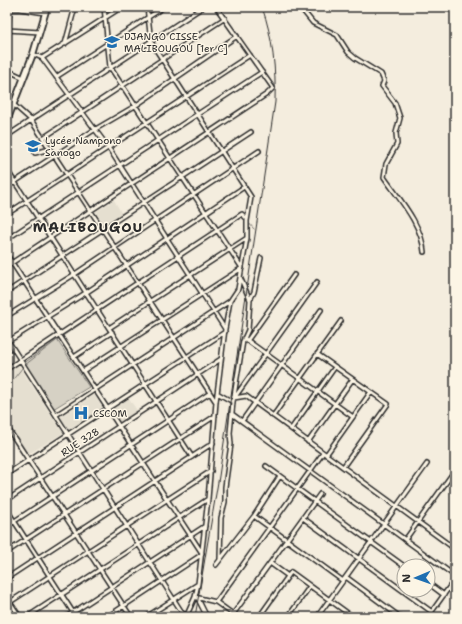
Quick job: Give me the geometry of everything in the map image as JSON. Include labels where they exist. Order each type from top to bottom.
[{"type":"highway","points":[[7,121],[34,54],[47,7]]},
{"type":"street","points":[[64,44],[75,7]]},
{"type":"street","points":[[104,7],[110,67],[242,268]]},
{"type":"street","points":[[42,58],[122,7]]},
{"type":"street","points":[[147,7],[150,42],[251,197],[242,268],[238,288],[230,301],[221,359],[197,598],[185,617],[163,580],[7,341],[87,292],[244,187]]},
{"type":"street","points":[[56,77],[164,7]]},
{"type":"street","points":[[7,140],[10,134],[203,7]]},
{"type":"street","points":[[7,266],[50,236],[267,94],[273,88],[216,7]]},
{"type":"street","points":[[300,7],[313,23],[337,35],[348,52],[355,58],[381,74],[384,81],[382,86],[395,102],[400,118],[396,133],[397,144],[386,164],[384,177],[413,218],[423,244],[424,252]]},
{"type":"street","points":[[40,32],[7,29],[9,10],[21,8],[45,14]]},
{"type":"street","points":[[43,138],[225,18]]},
{"type":"street","points":[[7,187],[94,130],[135,106],[237,36]]},
{"type":"street","points":[[34,54],[42,58],[120,165],[225,330]]},
{"type":"street","points":[[7,214],[250,55]]},
{"type":"street","points":[[7,70],[24,78]]},
{"type":"street","points":[[7,239],[262,72]]},
{"type":"street","points":[[14,104],[31,120],[216,402]]},
{"type":"street","points":[[7,292],[251,132]]},
{"type":"street","points":[[35,153],[50,149]]},
{"type":"street","points":[[7,316],[115,248],[259,151]]},
{"type":"street","points":[[7,170],[192,457]]},
{"type":"street","points":[[7,369],[242,214],[247,220]]},
{"type":"street","points":[[109,328],[247,238]]},
{"type":"street","points":[[7,255],[202,554]]},
{"type":"street","points":[[220,559],[221,518],[225,502],[225,487],[231,444],[230,433],[233,402],[248,330],[250,300],[254,292],[261,258]]},
{"type":"street","points":[[83,371],[242,268]]},
{"type":"street","points":[[246,339],[294,275]]},
{"type":"street","points":[[240,277],[250,300]]},
{"type":"street","points":[[234,398],[317,282]]},
{"type":"street","points":[[56,415],[230,301]]},
{"type":"street","points":[[242,421],[321,310]]},
{"type":"street","points":[[273,416],[341,321]]},
{"type":"street","points":[[7,474],[225,330]]},
{"type":"street","points":[[74,357],[112,332]]},
{"type":"street","points":[[246,339],[353,417]]},
{"type":"street","points":[[317,354],[370,393],[388,404],[343,467]]},
{"type":"street","name":"RUE 328","points":[[7,500],[221,359]]},
{"type":"street","points":[[291,429],[335,367]]},
{"type":"street","points":[[308,442],[352,380]]},
{"type":"street","points":[[7,526],[210,393]]},
{"type":"street","points":[[217,393],[233,402]]},
{"type":"street","points":[[216,602],[297,488],[370,393]]},
{"type":"street","points":[[234,398],[246,396],[455,549]]},
{"type":"street","points":[[232,414],[455,576]]},
{"type":"street","points":[[7,552],[215,416]]},
{"type":"street","points":[[7,427],[131,617]]},
{"type":"street","points":[[7,578],[213,443]]},
{"type":"street","points":[[317,617],[427,464]]},
{"type":"street","points":[[266,466],[396,560]]},
{"type":"street","points":[[405,540],[455,470]]},
{"type":"street","points":[[8,603],[50,577],[87,551],[210,471]]},
{"type":"street","points":[[216,564],[254,516],[280,476]]},
{"type":"street","points":[[232,616],[320,494]]},
{"type":"street","points":[[27,617],[208,499]]},
{"type":"street","points":[[7,510],[76,617]]},
{"type":"street","points":[[254,516],[343,581]]},
{"type":"street","points":[[303,518],[432,612]]},
{"type":"street","points":[[66,617],[205,526]]},
{"type":"street","points":[[107,617],[202,554]]},
{"type":"street","points":[[270,563],[288,576]]},
{"type":"street","points":[[259,617],[291,572],[353,617]]},
{"type":"street","points":[[346,577],[400,617]]},
{"type":"street","points":[[428,617],[455,579]]},
{"type":"street","points":[[146,617],[198,584]]},
{"type":"street","points":[[288,617],[310,586]]},
{"type":"street","points":[[436,589],[444,595]]},
{"type":"street","points":[[7,598],[8,603],[20,617]]},
{"type":"street","points":[[197,598],[216,602],[232,616],[237,617]]},
{"type":"street","points":[[197,598],[208,617]]},
{"type":"street","points":[[344,617],[347,613]]},
{"type":"shaded area","points":[[114,200],[122,214],[105,226],[96,212]]},
{"type":"shaded area","points":[[57,340],[89,387],[53,409],[24,363]]},
{"type":"shaded area","points":[[18,365],[63,433],[27,455],[7,423],[7,373]]},
{"type":"shaded area","name":"CSCOM","points":[[94,395],[103,408],[68,430],[60,417]]},
{"type":"shaded area","points":[[128,397],[138,412],[120,424],[110,409]]},
{"type":"waterway","points":[[248,222],[254,229]]},
{"type":"waterway","points":[[100,311],[167,265]]},
{"type":"waterway","points":[[25,365],[61,337],[97,313]]},
{"type":"waterway","points":[[7,387],[23,367]]},
{"type":"railway","points":[[195,617],[219,476],[275,102],[273,54],[269,30],[262,7]]},
{"type":"place","name":"DJANGO CISSE MALIBOUGOU [1er C]","points":[[112,42]]},
{"type":"place","name":"Lycée Nampono Sanogo","points":[[33,146]]},
{"type":"place","name":"CSCOM","points":[[81,413]]},
{"type":"district","name":"MALIBOUGOU","points":[[88,227]]}]
